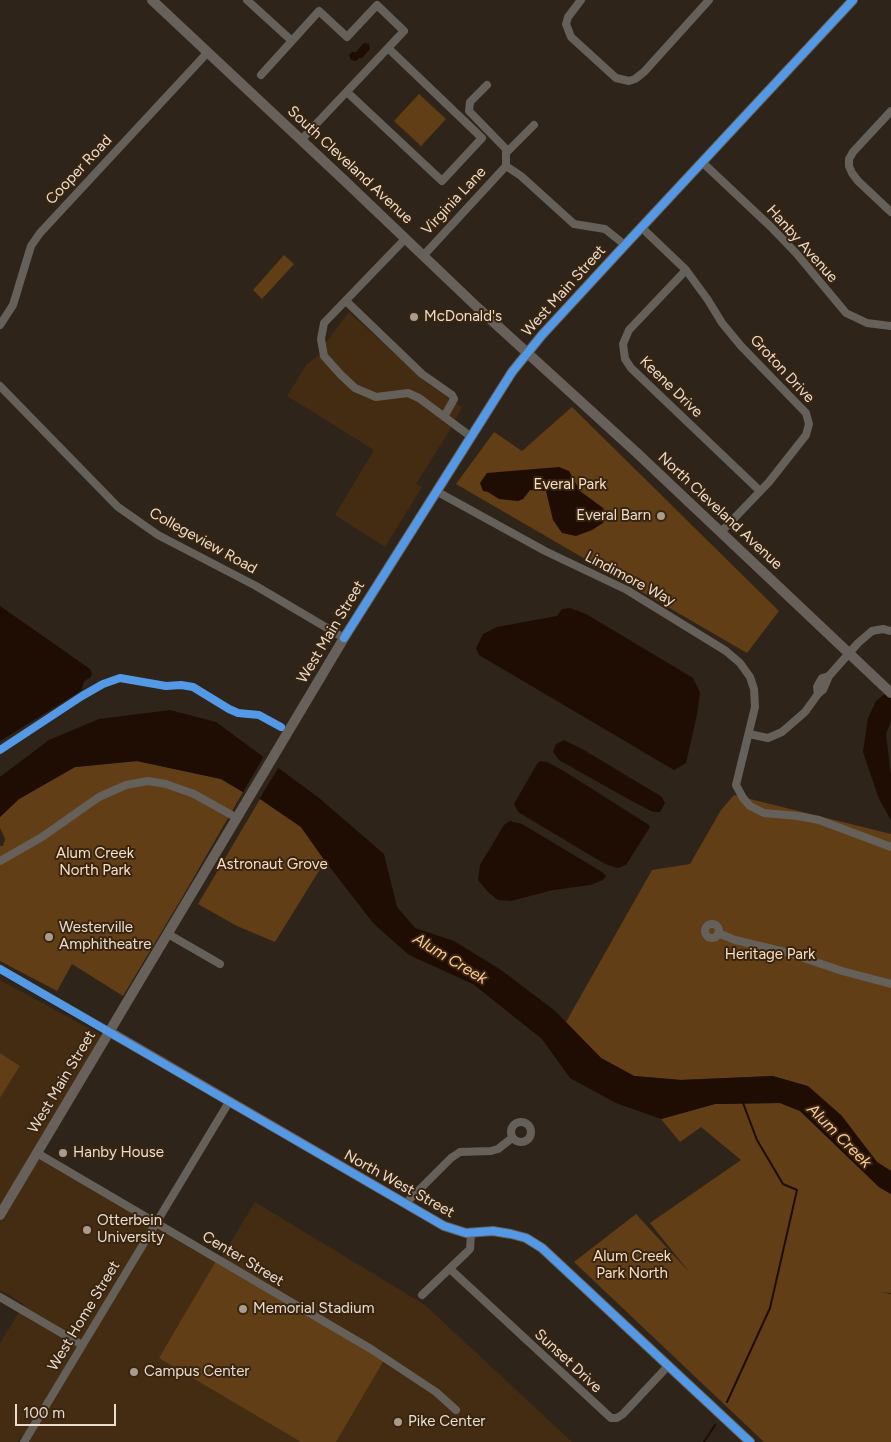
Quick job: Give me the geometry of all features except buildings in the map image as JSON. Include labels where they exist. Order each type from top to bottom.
[{"type":"main road","name":"South Cleveland Avenue","points":[[152,0],[527,352]]},
{"type":"main road","name":"West Main Street","points":[[0,1215],[344,638],[512,372],[527,352],[641,227],[853,0]]},
{"type":"main road","name":"North Cleveland Avenue","points":[[527,352],[891,693]]},
{"type":"main road","name":"North West Street","points":[[110,1032],[444,1226],[460,1232],[493,1231],[511,1234],[526,1238],[542,1248],[750,1442]]},
{"type":"street","points":[[247,0],[292,42]]},
{"type":"street","points":[[581,0],[571,11],[566,24],[571,37],[616,78],[623,81],[635,79],[644,72],[709,0]]},
{"type":"street","points":[[261,75],[319,11],[347,37],[377,5],[404,31],[301,140]]},
{"type":"street","points":[[346,92],[442,181],[482,138],[388,48]]},
{"type":"street","name":"Cooper Road","points":[[0,325],[13,305],[31,246],[40,233],[208,52]]},
{"type":"street","points":[[487,85],[470,102],[468,111],[506,149],[506,166],[521,176],[574,224],[605,229],[625,245]]},
{"type":"street","points":[[891,111],[853,152],[849,166],[858,180],[891,212]]},
{"type":"street","points":[[506,153],[534,125]]},
{"type":"street","name":"Hanby Avenue","points":[[702,162],[772,227],[846,313],[867,323],[891,326]]},
{"type":"street","name":"Virginia Lane","points":[[423,256],[506,166]]},
{"type":"street","name":"Groton Drive","points":[[641,227],[686,270],[722,323],[741,346],[800,404],[806,413],[809,424],[806,435],[760,491],[721,532]]},
{"type":"street","points":[[405,239],[324,323],[321,339],[324,356],[355,388],[376,397],[408,393],[419,398],[470,436]]},
{"type":"street","name":"Keene Drive","points":[[686,270],[628,330],[623,344],[625,360],[631,368],[760,491]]},
{"type":"street","points":[[346,301],[422,374],[452,394],[454,399],[444,417]]},
{"type":"street","name":"Collegeview Road","points":[[0,386],[125,511],[158,535],[256,586],[344,638]]},
{"type":"street","name":"Lindimore Way","points":[[436,491],[545,551],[627,590],[726,651],[740,663],[750,678],[754,689],[755,708],[736,785],[750,806],[764,813],[819,820],[891,847]]},
{"type":"street","points":[[749,734],[768,738],[775,736],[800,717],[823,690],[829,676],[872,631],[883,629],[891,631]]},
{"type":"street","points":[[0,861],[42,838],[99,796],[126,785],[148,781],[166,784],[194,794],[237,818]]},
{"type":"street","points":[[718,933],[735,940],[789,953],[842,971],[891,984]]},
{"type":"street","points":[[168,934],[220,964]]},
{"type":"street","points":[[0,969],[110,1032]]},
{"type":"street","name":"West Home Street","points":[[24,1442],[228,1102]]},
{"type":"street","points":[[405,1204],[451,1158],[460,1152],[491,1151],[498,1149],[512,1138]]},
{"type":"street","name":"Center Street","points":[[37,1153],[373,1350],[436,1392],[456,1410]]},
{"type":"street","points":[[422,1295],[470,1249],[471,1233]]},
{"type":"street","name":"Sunset Drive","points":[[450,1269],[611,1418],[617,1418],[623,1414],[668,1366]]},
{"type":"street","points":[[0,1297],[82,1345]]},
{"type":"shaded area","points":[[349,312],[428,384],[462,407],[416,484],[422,487],[385,547],[335,515],[374,450],[287,396],[307,364],[327,349],[325,344]]},
{"type":"shaded area","name":"Otterbein University","points":[[0,980],[103,1036],[36,1149],[221,1258],[255,1202],[425,1305],[572,1442],[31,1442],[21,1436],[18,1442],[0,1442],[0,1343],[24,1304],[0,1290],[0,1098],[20,1066],[0,1053]]},
{"type":"green space","points":[[419,94],[446,119],[421,146],[394,121]]},
{"type":"green space","points":[[284,255],[294,264],[262,299],[253,290]]},
{"type":"green space","name":"Everal Park","points":[[572,407],[779,611],[747,653],[456,484],[494,432],[522,451]]},
{"type":"green space","name":"Alum Creek North Park","points":[[137,761],[221,779],[243,792],[123,996],[72,964],[57,991],[0,961],[0,846],[3,846],[5,839],[0,828],[0,817],[19,799],[75,767]]},
{"type":"green space","name":"Heritage Park","points":[[734,795],[891,834],[891,1171],[877,1162],[841,1115],[773,1076],[681,1080],[634,1076],[601,1058],[566,1022],[652,870],[690,864],[721,810]]},
{"type":"green space","name":"Astronaut Grove","points":[[260,799],[301,827],[325,861],[275,942],[237,926],[198,904]]},
{"type":"green space","points":[[0,1053],[20,1066],[0,1098]]},
{"type":"green space","name":"Alum Creek Park North","points":[[780,1103],[800,1111],[879,1187],[891,1194],[891,1293],[880,1292],[891,1294],[891,1442],[764,1442],[574,1262],[636,1214],[690,1273],[650,1223],[741,1160],[701,1127],[680,1142],[661,1119],[715,1104]]},
{"type":"green space","name":"Memorial Stadium","points":[[216,1261],[384,1360],[336,1442],[301,1442],[159,1358]]},
{"type":"water","points":[[364,43],[369,44],[370,49],[362,58],[356,61],[351,60],[349,55],[352,52],[356,52]]},
{"type":"water","points":[[559,467],[569,471],[580,491],[603,508],[607,517],[603,523],[592,530],[576,536],[562,533],[553,520],[546,491],[530,490],[523,499],[518,501],[499,499],[483,491],[480,483],[487,473]]},
{"type":"water","points":[[0,606],[90,669],[92,674],[90,678],[84,681],[81,691],[0,741]]},
{"type":"water","points":[[570,608],[586,614],[693,678],[700,692],[697,715],[686,763],[674,770],[479,655],[476,648],[483,634],[497,627],[557,616],[562,609]]},
{"type":"water","points":[[891,689],[891,721],[886,734],[891,775],[891,820],[879,799],[863,752],[868,718],[876,701]]},
{"type":"water","name":"Alum Creek","points":[[170,710],[216,722],[319,798],[384,854],[397,907],[415,928],[454,941],[501,970],[554,1010],[601,1058],[634,1076],[681,1080],[773,1076],[808,1086],[841,1115],[877,1162],[891,1171],[891,1194],[879,1187],[800,1111],[780,1103],[715,1104],[661,1119],[616,1103],[570,1078],[542,1039],[473,984],[409,955],[374,924],[301,827],[260,799],[243,792],[221,779],[137,761],[75,767],[19,799],[0,817],[0,777],[49,740],[99,719]]},
{"type":"water","points":[[564,740],[662,797],[665,803],[660,812],[653,812],[559,760],[553,752],[556,744]]},
{"type":"water","points":[[540,761],[547,762],[562,770],[649,825],[650,827],[626,865],[618,868],[605,864],[518,812],[514,804]]},
{"type":"water","points":[[510,821],[522,824],[606,876],[603,880],[590,885],[553,890],[511,901],[498,900],[478,880],[480,865],[504,825]]},
{"type":"pier","points":[[264,756],[279,767],[258,801],[242,794]]},
{"type":"waterway","points":[[727,1402],[770,1308],[797,1190],[783,1184],[757,1140],[743,1103]]},
{"type":"waterway","points":[[704,1442],[715,1425]]},
{"type":"cycle path","points":[[344,638],[512,372],[542,335],[853,0]]},
{"type":"cycle path","points":[[0,750],[82,696],[103,684],[120,678],[166,686],[181,685],[193,687],[229,709],[238,713],[259,715],[281,727]]},
{"type":"cycle path","points":[[0,969],[444,1226],[466,1233],[493,1231],[511,1234],[526,1238],[542,1248],[750,1442]]},
{"type":"place","name":"McDonald's","points":[[414,317]]},
{"type":"place","name":"Everal Barn","points":[[661,516]]},
{"type":"place","name":"Westerville Amphitheatre","points":[[49,937]]},
{"type":"place","name":"Hanby House","points":[[63,1153]]},
{"type":"place","name":"Otterbein University","points":[[87,1230]]},
{"type":"place","name":"Memorial Stadium","points":[[243,1309]]},
{"type":"place","name":"Campus Center","points":[[134,1372]]},
{"type":"place","name":"Pike Center","points":[[398,1422]]}]
